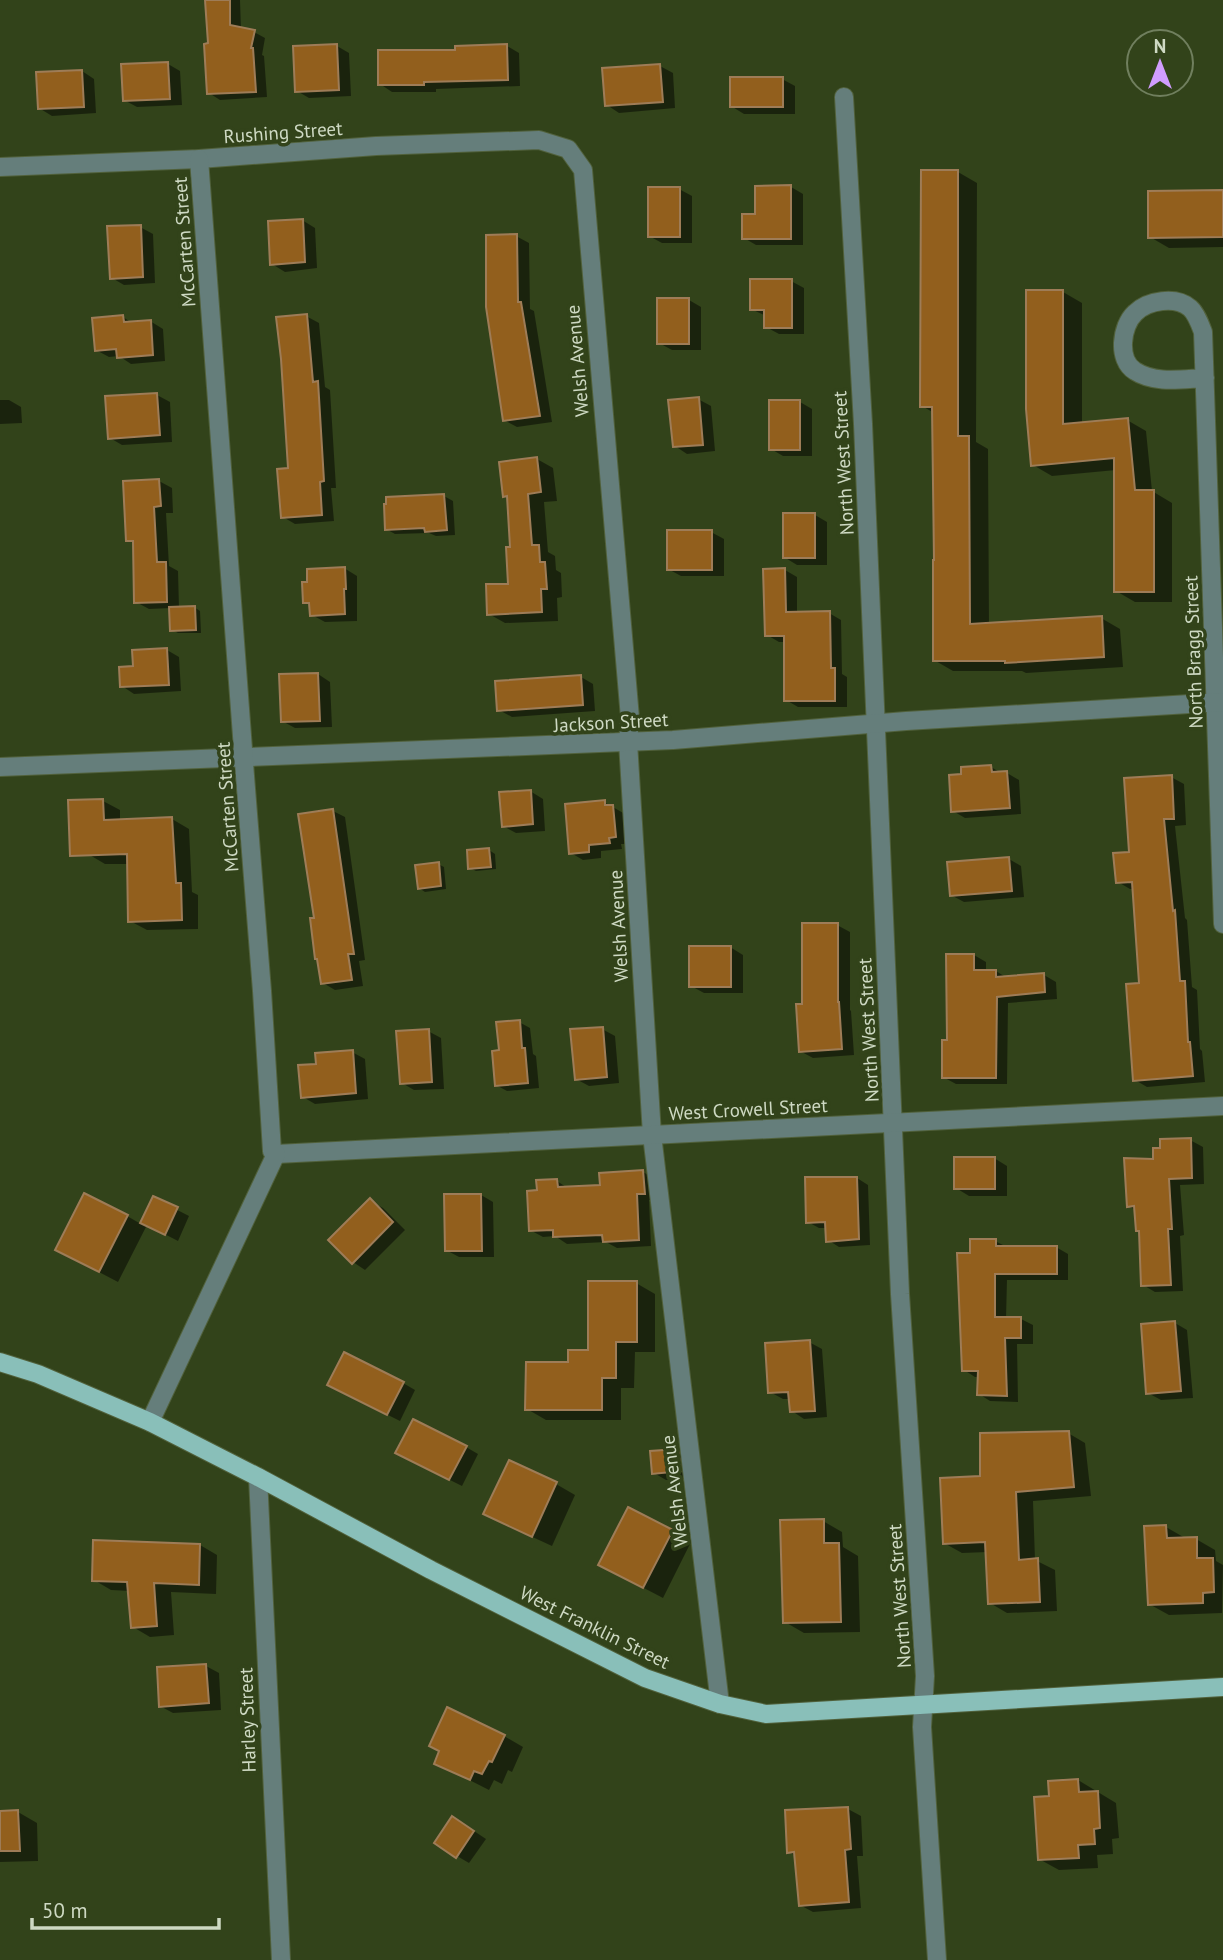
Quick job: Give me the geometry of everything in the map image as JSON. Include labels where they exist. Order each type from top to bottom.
[{"type":"main road","name":"West Franklin Street","points":[[0,1362],[38,1374],[150,1422],[431,1570],[645,1678],[720,1704],[766,1714],[1223,1687]]},
{"type":"street","name":"North West Street","points":[[844,97],[863,424],[900,1294],[925,1676],[922,1727],[937,1960]]},
{"type":"street","name":"Rushing Street","points":[[0,167],[199,159],[376,146],[539,140],[568,149]]},
{"type":"street","name":"Welsh Avenue","points":[[568,149],[583,170],[630,718],[628,742],[652,1135],[720,1704]]},
{"type":"street","name":"McCarten Street","points":[[199,159],[272,1151],[276,1154]]},
{"type":"street","name":"North Bragg Street","points":[[1205,378],[1157,379],[1133,370],[1124,354],[1123,335],[1135,313],[1154,302],[1178,301],[1192,309],[1203,332],[1205,378],[1219,702],[1223,924]]},
{"type":"street","name":"Jackson Street","points":[[0,767],[673,740],[875,723],[1219,702]]},
{"type":"street","name":"West Crowell Street","points":[[276,1154],[1223,1105]]},
{"type":"street","points":[[150,1422],[276,1154]]},
{"type":"street","name":"Harley Street","points":[[258,1477],[281,1960]]},
{"type":"building","points":[[205,0],[230,0],[230,25],[255,30],[251,48],[256,92],[207,94]]},
{"type":"building","points":[[337,44],[339,90],[295,92],[293,46]]},
{"type":"building","points":[[507,44],[508,80],[378,85],[378,50],[455,50],[455,46]]},
{"type":"building","points":[[168,62],[170,99],[123,101],[121,64]]},
{"type":"building","points":[[660,64],[663,102],[605,106],[602,68]]},
{"type":"building","points":[[82,70],[84,107],[38,109],[36,72]]},
{"type":"building","points":[[730,77],[783,77],[783,107],[730,107]]},
{"type":"building","points":[[921,170],[958,170],[958,436],[969,436],[970,624],[1102,616],[1104,657],[1005,663],[933,661],[932,407],[920,407]]},
{"type":"building","points":[[791,185],[791,239],[742,239],[742,214],[755,214],[755,186]]},
{"type":"building","points":[[648,187],[680,187],[680,237],[648,237]]},
{"type":"building","points":[[1223,190],[1223,237],[1148,238],[1148,191]]},
{"type":"building","points":[[303,219],[305,262],[270,265],[268,221]]},
{"type":"building","points":[[141,225],[143,277],[110,279],[107,226]]},
{"type":"building","points":[[517,234],[518,302],[521,302],[540,416],[503,421],[486,307],[486,235]]},
{"type":"building","points":[[750,279],[792,279],[792,328],[764,328],[764,310],[750,310]]},
{"type":"building","points":[[1026,290],[1063,290],[1063,424],[1128,418],[1135,490],[1154,490],[1154,592],[1114,592],[1114,458],[1031,466],[1026,409]]},
{"type":"building","points":[[657,298],[689,298],[689,344],[657,344]]},
{"type":"building","points":[[307,314],[313,382],[318,381],[324,481],[320,482],[322,515],[281,518],[277,469],[288,468],[276,317]]},
{"type":"building","points":[[123,315],[124,322],[151,320],[153,355],[117,358],[116,349],[95,351],[92,318]]},
{"type":"building","points":[[157,393],[160,435],[108,439],[105,396]]},
{"type":"building","points":[[699,397],[703,445],[673,447],[668,400]]},
{"type":"building","points":[[769,400],[800,400],[800,450],[769,450]]},
{"type":"building","points":[[537,457],[541,492],[528,494],[532,545],[539,545],[540,562],[545,562],[547,589],[541,589],[542,612],[487,615],[486,584],[508,584],[506,547],[510,547],[507,496],[503,497],[499,462]]},
{"type":"building","points":[[159,479],[161,506],[154,507],[157,562],[166,562],[167,602],[134,603],[133,541],[126,541],[123,481]]},
{"type":"building","points":[[444,494],[447,530],[385,530],[386,497]]},
{"type":"building","points":[[783,513],[815,513],[815,558],[783,558]]},
{"type":"building","points":[[667,530],[712,530],[712,570],[667,570]]},
{"type":"building","points":[[345,567],[345,614],[310,616],[309,603],[303,603],[302,582],[307,582],[307,569]]},
{"type":"building","points":[[785,568],[786,612],[830,611],[831,668],[835,668],[835,701],[784,701],[784,636],[765,636],[763,569]]},
{"type":"building","points":[[195,606],[196,630],[170,631],[169,607]]},
{"type":"building","points":[[167,648],[169,685],[120,687],[119,667],[133,666],[132,650]]},
{"type":"building","points":[[318,673],[320,721],[281,722],[279,674]]},
{"type":"building","points":[[581,675],[583,705],[497,711],[495,681]]},
{"type":"building","points":[[991,765],[992,772],[1007,771],[1010,808],[951,812],[949,775],[961,774],[961,767]]},
{"type":"building","points":[[1172,775],[1174,819],[1164,819],[1180,981],[1185,981],[1188,1042],[1193,1076],[1133,1081],[1126,984],[1139,983],[1132,882],[1116,883],[1113,853],[1129,852],[1124,778]]},
{"type":"building","points":[[531,790],[533,824],[502,827],[499,792]]},
{"type":"building","points":[[103,799],[104,820],[172,817],[176,883],[181,883],[182,920],[128,922],[127,854],[70,856],[68,800]]},
{"type":"building","points":[[605,800],[605,805],[613,805],[616,837],[609,838],[610,843],[589,845],[589,852],[569,854],[565,804]]},
{"type":"building","points":[[333,809],[354,954],[348,954],[352,980],[321,984],[315,959],[310,918],[314,918],[298,814]]},
{"type":"building","points":[[489,848],[491,867],[468,869],[467,850]]},
{"type":"building","points":[[1009,857],[1012,891],[950,896],[947,862]]},
{"type":"building","points":[[439,862],[441,886],[418,889],[415,865]]},
{"type":"building","points":[[802,923],[838,923],[838,1002],[842,1049],[799,1052],[796,1004],[802,1004]]},
{"type":"building","points":[[689,946],[731,946],[731,987],[689,987]]},
{"type":"building","points":[[946,954],[974,954],[974,970],[996,970],[996,977],[1044,973],[1045,992],[997,997],[996,1078],[942,1078],[942,1040],[947,1040]]},
{"type":"building","points":[[520,1020],[528,1083],[495,1086],[492,1051],[499,1050],[496,1022]]},
{"type":"building","points":[[603,1027],[607,1077],[575,1080],[570,1029]]},
{"type":"building","points":[[429,1029],[432,1082],[400,1084],[396,1031]]},
{"type":"building","points":[[353,1050],[356,1093],[301,1098],[298,1065],[316,1064],[315,1053]]},
{"type":"building","points":[[1191,1138],[1192,1178],[1169,1179],[1171,1285],[1141,1286],[1139,1231],[1136,1231],[1134,1206],[1127,1207],[1124,1158],[1153,1159],[1153,1148],[1160,1148],[1160,1139]]},
{"type":"building","points":[[954,1157],[995,1157],[995,1189],[954,1189]]},
{"type":"building","points":[[643,1170],[645,1194],[637,1194],[639,1240],[603,1242],[602,1235],[553,1237],[553,1230],[529,1231],[527,1191],[537,1190],[536,1180],[557,1179],[558,1187],[600,1185],[599,1173]]},
{"type":"building","points":[[805,1177],[857,1177],[859,1239],[826,1242],[825,1222],[806,1223]]},
{"type":"building","points":[[84,1193],[128,1215],[99,1272],[55,1250]]},
{"type":"building","points":[[444,1194],[481,1194],[482,1251],[445,1251]]},
{"type":"building","points":[[153,1196],[178,1207],[165,1235],[140,1223]]},
{"type":"building","points":[[370,1198],[393,1222],[352,1264],[328,1240]]},
{"type":"building","points":[[970,1239],[996,1239],[996,1246],[1057,1246],[1057,1274],[995,1274],[995,1317],[1021,1317],[1021,1338],[1005,1338],[1007,1396],[977,1395],[978,1371],[962,1371],[957,1253],[970,1253]]},
{"type":"building","points":[[588,1281],[637,1281],[637,1342],[616,1342],[616,1378],[602,1378],[602,1410],[525,1410],[526,1362],[568,1362],[568,1350],[588,1350]]},
{"type":"building","points":[[1175,1321],[1181,1391],[1146,1394],[1141,1324]]},
{"type":"building","points":[[810,1340],[815,1411],[790,1412],[788,1392],[768,1393],[765,1343]]},
{"type":"building","points":[[344,1352],[404,1382],[387,1415],[327,1385]]},
{"type":"building","points":[[413,1419],[467,1446],[449,1480],[395,1453]]},
{"type":"building","points":[[1069,1431],[1074,1487],[1016,1492],[1019,1560],[1038,1558],[1040,1602],[988,1604],[985,1542],[943,1544],[940,1478],[980,1476],[980,1433]]},
{"type":"building","points":[[678,1449],[681,1471],[652,1474],[650,1451]]},
{"type":"building","points":[[509,1460],[557,1482],[532,1537],[483,1514]]},
{"type":"building","points":[[628,1507],[673,1530],[643,1588],[598,1565]]},
{"type":"building","points":[[824,1519],[824,1543],[839,1543],[841,1622],[783,1623],[780,1520]]},
{"type":"building","points":[[1166,1525],[1167,1538],[1197,1537],[1197,1558],[1213,1558],[1214,1592],[1203,1593],[1203,1603],[1148,1605],[1144,1526]]},
{"type":"building","points":[[93,1540],[200,1544],[199,1585],[154,1583],[157,1626],[131,1628],[127,1582],[92,1581]]},
{"type":"building","points":[[206,1664],[209,1703],[159,1707],[157,1667]]},
{"type":"building","points":[[447,1707],[505,1735],[492,1762],[489,1761],[482,1774],[474,1771],[470,1780],[434,1764],[439,1751],[429,1746]]},
{"type":"building","points":[[1078,1779],[1079,1792],[1098,1791],[1100,1828],[1094,1829],[1095,1844],[1078,1845],[1079,1858],[1038,1860],[1034,1797],[1049,1796],[1048,1781]]},
{"type":"building","points":[[848,1807],[851,1849],[845,1850],[849,1902],[799,1906],[794,1852],[787,1853],[785,1810]]},
{"type":"building","points":[[18,1810],[20,1851],[0,1851],[0,1811]]},
{"type":"building","points":[[452,1816],[474,1831],[456,1858],[434,1843]]}]
